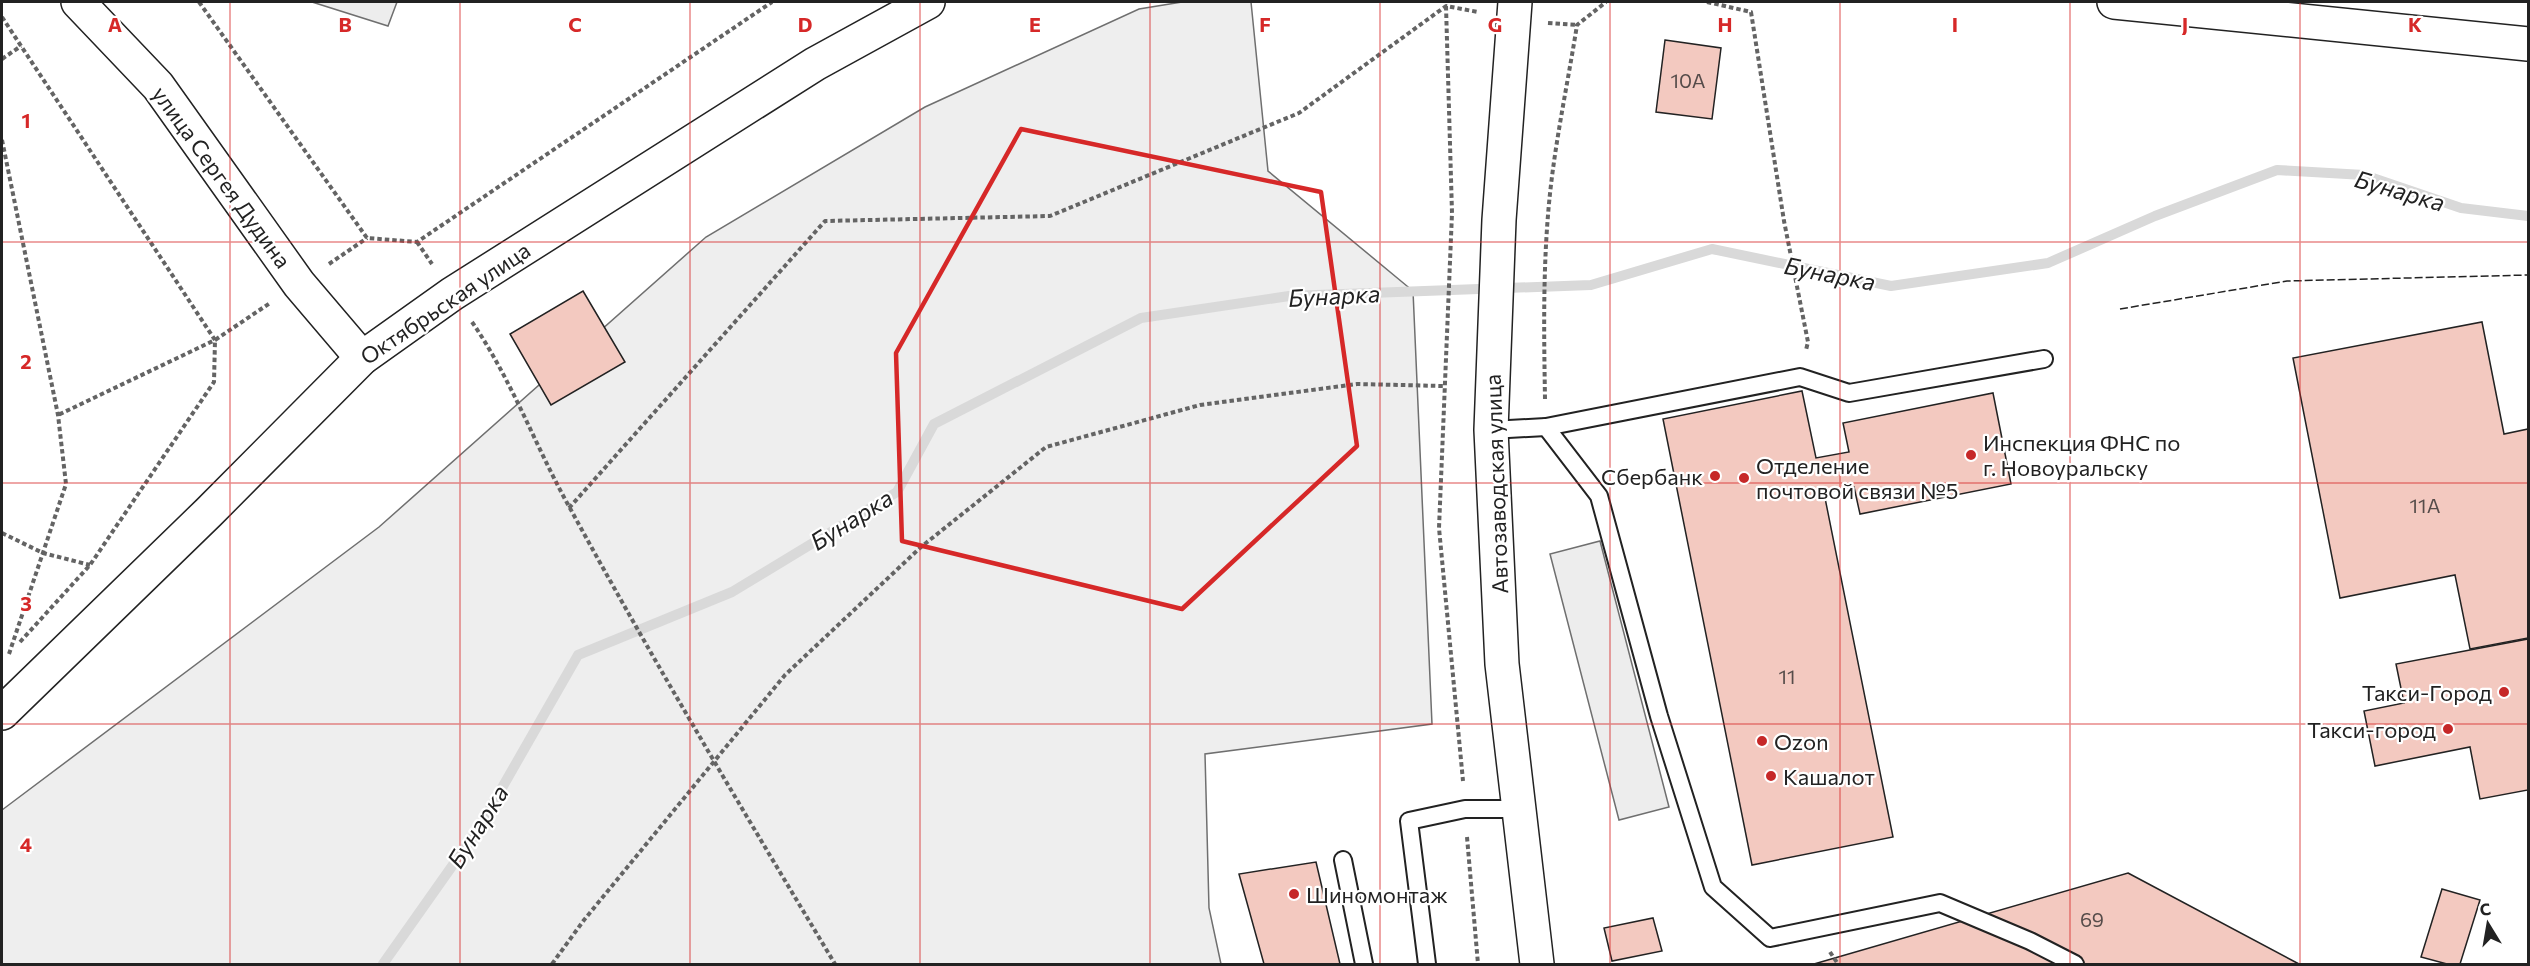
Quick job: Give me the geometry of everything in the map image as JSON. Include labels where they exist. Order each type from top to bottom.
[{"type":"street","name":"улица Сергея Дудина","points":[[78,2],[158,86],[299,284],[362,358]]},
{"type":"street","name":"Октябрьская улица","points":[[2,713],[209,512],[362,358],[452,294],[815,64],[928,2]]},
{"type":"street","name":"Автозаводская улица","points":[[1515,2],[1499,220],[1492,352],[1491,430],[1502,664],[1538,964]]},
{"type":"street","points":[[2114,2],[2164,4],[2529,44]]},
{"type":"lane","points":[[1491,430],[1546,427],[1800,377],[1849,393],[2044,359]]},
{"type":"lane","points":[[1546,427],[1599,496],[1659,716],[1713,887],[1770,938],[1940,903],[2030,941],[2075,964]]},
{"type":"lane","points":[[1427,964],[1409,821],[1465,809],[1519,809]]},
{"type":"lane","points":[[1343,860],[1364,964]]},
{"type":"path","points":[[199,2],[367,238]]},
{"type":"path","points":[[58,415],[215,340],[367,238],[417,242],[772,2]]},
{"type":"path","points":[[1546,427],[1544,346],[1548,216],[1577,25],[1606,2]]},
{"type":"path","points":[[1707,2],[1751,12],[1784,221],[1808,342],[1800,377]]},
{"type":"path","points":[[569,508],[825,221],[1050,216],[1299,113],[1446,6],[1452,213],[1443,386],[1439,528],[1478,964]]},
{"type":"path","points":[[2,17],[215,340],[214,382],[90,565],[2,663]]},
{"type":"path","points":[[2,59],[21,46]]},
{"type":"path","points":[[2,140],[58,415],[66,484],[9,654]]},
{"type":"path","points":[[417,242],[490,349],[569,508],[660,671],[835,964]]},
{"type":"path","points":[[552,964],[584,920],[785,675],[921,547],[1046,447],[1200,405],[1357,384],[1443,386]]},
{"type":"path","points":[[2,533],[43,553],[90,565]]},
{"type":"highlighted area","points":[[1021,129],[1321,192],[1357,446],[1182,609],[902,541],[896,353]]},
{"type":"shaded area","points":[[312,2],[397,2],[388,26]]},
{"type":"shaded area","points":[[1182,2],[1251,2],[1268,171],[1413,291],[1432,724],[1205,754],[1209,908],[1221,964],[2,964],[2,810],[379,527],[706,237],[925,107],[1139,9]]},
{"type":"shaded area","points":[[1600,541],[1669,807],[1619,820],[1550,554]]},
{"type":"building","points":[[1665,40],[1721,48],[1712,119],[1656,112]]},
{"type":"building","points":[[583,291],[625,362],[551,405],[510,334]]},
{"type":"building","points":[[2482,322],[2504,434],[2528,429],[2528,638],[2470,649],[2455,575],[2340,598],[2293,358]]},
{"type":"building","points":[[1802,391],[1816,458],[1849,452],[1843,423],[1993,393],[2011,484],[1860,514],[1854,487],[1824,493],[1893,837],[1752,865],[1663,419]]},
{"type":"building","name":"Такси-город","points":[[2528,639],[2528,790],[2480,799],[2470,747],[2375,766],[2364,711],[2404,703],[2396,664]]},
{"type":"building","points":[[1316,862],[1340,964],[1264,964],[1239,874]]},
{"type":"building","points":[[2128,873],[2299,964],[1814,964]]},
{"type":"building","points":[[2442,889],[2480,900],[2460,964],[2447,964],[2421,957]]},
{"type":"building","points":[[1653,918],[1662,951],[1612,961],[1604,928]]},
{"type":"waterway","name":"Бунарка","points":[[383,964],[479,828],[578,655],[732,592],[897,492],[934,424],[1141,318],[1289,296],[1591,285],[1712,249],[1891,286],[2048,263],[2155,216],[2277,170],[2364,175],[2461,208],[2528,216]]},
{"type":"fence","points":[[2120,309],[2287,281],[2528,275]]},
{"type":"place","name":"Инспекция ФНС по г. Новоуральску","points":[[1971,455]]},
{"type":"place","name":"Сбербанк","points":[[1715,476]]},
{"type":"place","name":"Отделение почтовой связи №5","points":[[1744,478]]},
{"type":"place","name":"Такси-Город","points":[[2504,692]]},
{"type":"place","name":"Такси-город","points":[[2448,729]]},
{"type":"place","name":"Ozon","points":[[1762,741]]},
{"type":"place","name":"Кашалот","points":[[1771,776]]},
{"type":"place","name":"Шиномонтаж","points":[[1294,894]]}]
